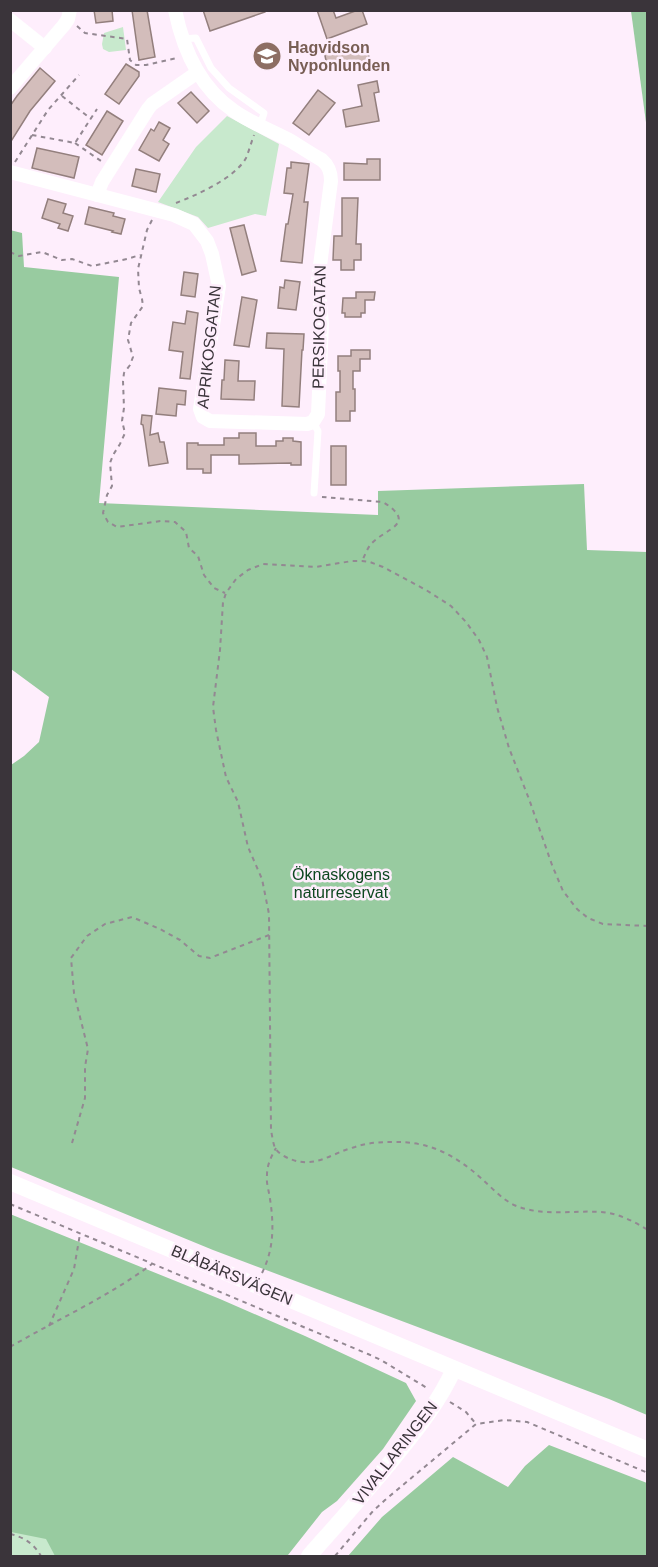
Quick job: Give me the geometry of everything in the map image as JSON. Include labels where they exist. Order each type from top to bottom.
[{"type":"street","name":"PERSIKOGATAN","points":[[175,10],[189,56],[219,100],[232,110],[322,160],[331,172],[318,281],[322,330],[318,414],[310,423]]},
{"type":"street","points":[[10,88],[45,48],[69,15]]},
{"type":"street","points":[[10,20],[45,48]]},
{"type":"street","points":[[97,195],[111,167],[152,104],[198,72]]},
{"type":"street","name":"APRIKOSGATAN","points":[[10,171],[188,220],[202,233],[210,247],[219,286],[200,409],[202,417],[210,421],[310,423]]},
{"type":"street","name":"BLÅBÄRSVÄGEN","points":[[10,1182],[454,1369]]},
{"type":"street","points":[[454,1369],[648,1450]]},
{"type":"street","name":"VIVALLARINGEN","points":[[309,1557],[423,1422],[445,1389],[454,1369]]},
{"type":"lane","points":[[182,39],[196,38],[211,68],[229,88],[264,113],[260,126]]},
{"type":"lane","points":[[310,423],[318,431],[314,493]]},
{"type":"path","points":[[69,15],[84,33],[127,39],[130,60],[136,65],[189,56]]},
{"type":"path","points":[[10,171],[48,110],[79,75]]},
{"type":"path","points":[[62,96],[91,119]]},
{"type":"path","points":[[75,143],[97,109]]},
{"type":"path","points":[[226,593],[214,588],[204,575],[198,556],[189,548],[186,531],[175,522],[161,521],[117,527],[108,522],[103,513],[107,495],[112,486],[110,462],[125,433],[122,421],[123,381],[124,373],[133,357],[128,340],[131,323],[143,306],[138,270],[147,230],[152,220],[161,211],[200,194],[237,168],[245,159],[254,134],[260,126]]},
{"type":"path","points":[[32,135],[75,143],[111,167]]},
{"type":"path","points":[[10,252],[19,256],[42,252],[62,260],[72,259],[92,266],[141,254]]},
{"type":"path","points":[[314,493],[323,498],[383,502],[392,507],[398,515],[399,522],[395,528],[383,534],[369,546],[362,561]]},
{"type":"path","points":[[648,926],[603,924],[588,918],[577,909],[563,891],[509,748],[497,707],[487,657],[479,640],[451,606],[426,590],[370,562],[352,561],[316,567],[263,564],[248,570],[236,579],[226,593],[223,602],[213,706],[226,777],[238,802],[248,847],[262,879],[269,914],[271,1130],[276,1148],[284,1157],[291,1160],[313,1163],[354,1147],[369,1144],[392,1142],[428,1145],[470,1168],[514,1205],[542,1211],[602,1212],[631,1220],[648,1230]]},
{"type":"path","points":[[72,1143],[85,1098],[85,1067],[88,1049],[74,993],[71,958],[87,936],[105,924],[132,916],[180,940],[199,956],[210,958],[269,935]]},
{"type":"path","points":[[252,1283],[262,1273],[269,1259],[273,1234],[271,1201],[266,1176],[269,1162],[276,1148]]},
{"type":"path","points":[[10,1204],[368,1354],[428,1389]]},
{"type":"path","points":[[49,1326],[74,1269],[81,1233]]},
{"type":"path","points":[[10,1347],[99,1299],[152,1264]]},
{"type":"path","points":[[452,1404],[466,1412],[476,1425]]},
{"type":"path","points":[[335,1557],[373,1511],[476,1425],[505,1419],[527,1422],[648,1473]]},
{"type":"path","points":[[10,1534],[27,1540],[37,1549],[41,1557]]},
{"type":"green space","points":[[631,11],[647,11],[647,130]]},
{"type":"green space","points":[[123,27],[126,50],[109,52],[103,49],[104,33]]},
{"type":"green space","points":[[227,116],[279,144],[266,216],[255,214],[208,228],[198,217],[158,202],[196,147]]},
{"type":"green space","name":"Öknaskogens naturreservat","points":[[10,230],[22,233],[24,267],[119,277],[99,503],[378,515],[378,491],[584,484],[587,550],[647,552],[647,1415],[213,1250],[11,1167],[11,765],[39,742],[49,697],[11,669]]},
{"type":"green space","points":[[10,1214],[305,1336],[406,1383],[416,1401],[383,1449],[337,1501],[322,1512],[288,1555],[55,1556],[46,1539],[11,1532]]},
{"type":"green space","points":[[549,1445],[647,1483],[647,1556],[348,1556],[382,1517],[453,1457],[508,1487],[525,1466]]},
{"type":"green space","points":[[10,1499],[103,1556],[11,1556]]},
{"type":"building","points":[[94,10],[112,10],[113,21],[96,23]]},
{"type":"building","points":[[132,10],[147,10],[155,57],[139,60]]},
{"type":"building","points":[[203,10],[265,10],[265,12],[210,31]]},
{"type":"building","points":[[317,10],[333,10],[336,18],[362,10],[367,24],[327,39]]},
{"type":"building","points":[[366,43],[370,62],[328,70],[324,51]]},
{"type":"building","points":[[126,64],[139,72],[139,76],[119,104],[105,94]]},
{"type":"building","points":[[40,68],[55,81],[30,111],[10,143],[10,106]]},
{"type":"building","points":[[377,81],[379,92],[374,93],[379,121],[346,127],[343,110],[362,106],[358,85]]},
{"type":"building","points":[[318,90],[335,103],[309,135],[293,123]]},
{"type":"building","points":[[191,92],[209,111],[197,123],[178,103]]},
{"type":"building","points":[[107,111],[123,121],[102,155],[86,145]]},
{"type":"building","points":[[159,122],[170,128],[163,140],[169,144],[159,161],[139,150],[151,129],[154,131]]},
{"type":"building","points":[[37,148],[79,157],[74,178],[32,168]]},
{"type":"building","points":[[367,159],[380,159],[380,180],[344,180],[344,163],[367,164]]},
{"type":"building","points":[[291,162],[309,164],[304,202],[308,202],[302,263],[281,261],[293,194],[284,193],[287,168],[291,168]]},
{"type":"building","points":[[136,169],[160,174],[156,192],[132,186]]},
{"type":"building","points":[[342,198],[358,198],[356,244],[361,244],[361,260],[354,260],[354,270],[341,270],[341,260],[333,260],[334,236],[342,236]]},
{"type":"building","points":[[48,199],[66,204],[63,213],[73,216],[68,231],[58,228],[60,224],[42,218]]},
{"type":"building","points":[[89,207],[114,213],[113,216],[125,219],[121,234],[85,224]]},
{"type":"building","points":[[244,225],[256,271],[242,275],[230,228]]},
{"type":"building","points":[[184,272],[198,274],[195,297],[181,295]]},
{"type":"building","points":[[285,280],[300,282],[296,310],[278,308],[280,287],[284,288]]},
{"type":"building","points":[[356,292],[375,292],[374,300],[365,300],[365,313],[361,313],[361,317],[345,317],[345,313],[342,313],[343,298],[356,298]]},
{"type":"building","points":[[242,297],[257,300],[249,347],[234,345]]},
{"type":"building","points":[[187,311],[198,313],[190,379],[180,378],[183,352],[169,350],[173,322],[185,324]]},
{"type":"building","points":[[267,333],[304,334],[299,407],[282,406],[284,349],[266,348]]},
{"type":"building","points":[[351,350],[370,350],[370,359],[360,359],[360,371],[353,371],[355,411],[350,411],[350,421],[336,421],[336,392],[340,392],[338,356],[351,356]]},
{"type":"building","points":[[225,360],[239,361],[238,381],[255,381],[254,400],[221,399]]},
{"type":"building","points":[[159,388],[186,391],[185,405],[177,404],[176,416],[156,414]]},
{"type":"building","points":[[142,415],[152,416],[150,435],[158,433],[160,442],[164,442],[168,463],[149,466],[141,424]]},
{"type":"building","points":[[239,433],[256,433],[256,446],[276,446],[276,441],[283,441],[283,438],[293,438],[293,441],[301,442],[301,465],[291,465],[291,463],[239,464],[239,455],[211,455],[211,473],[203,473],[203,469],[187,469],[187,443],[224,445],[224,438],[239,438]]},
{"type":"building","points":[[331,446],[346,446],[346,485],[331,485]]},
{"type":"place","name":"Hagvidson Nyponlunden","points":[[267,56]]}]
